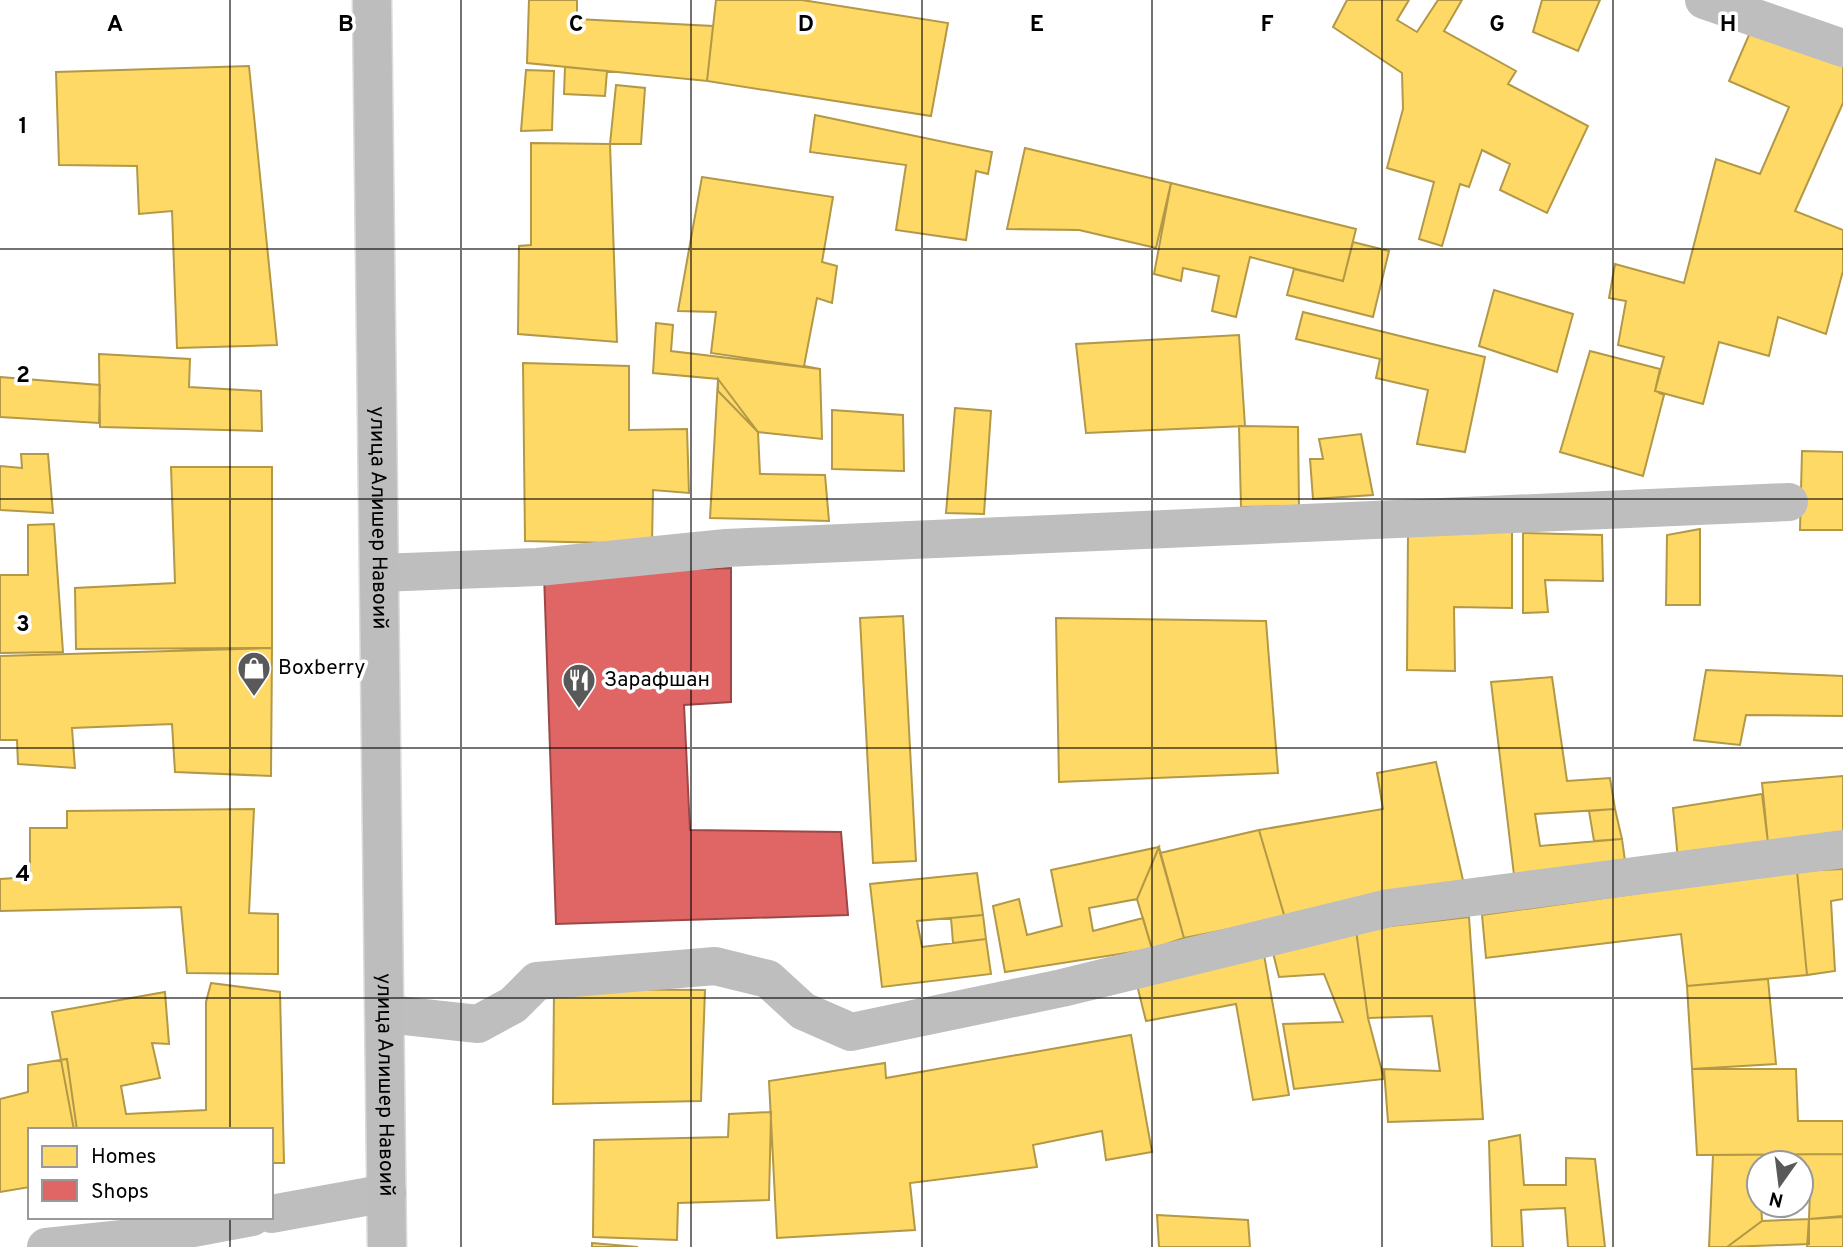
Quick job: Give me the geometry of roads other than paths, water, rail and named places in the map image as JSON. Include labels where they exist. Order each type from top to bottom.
[{"type":"main road","name":"улица Алишер Навоий","points":[[372,0],[387,1014],[387,1247]]},
{"type":"street","points":[[1704,0],[1843,48]]},
{"type":"street","points":[[379,573],[538,567],[726,548],[1789,502]]},
{"type":"street","points":[[387,1014],[478,1024],[513,1005],[537,981],[715,967],[768,979],[803,1011],[851,1032],[1062,988],[1389,908],[1843,849]]},
{"type":"street","points":[[273,1214],[387,1193]]},
{"type":"street","points":[[46,1247],[151,1236],[242,1219]]},
{"type":"place","name":"Boxberry","points":[[254,698]]},
{"type":"place","name":"Зарафшан","points":[[579,710]]}]
